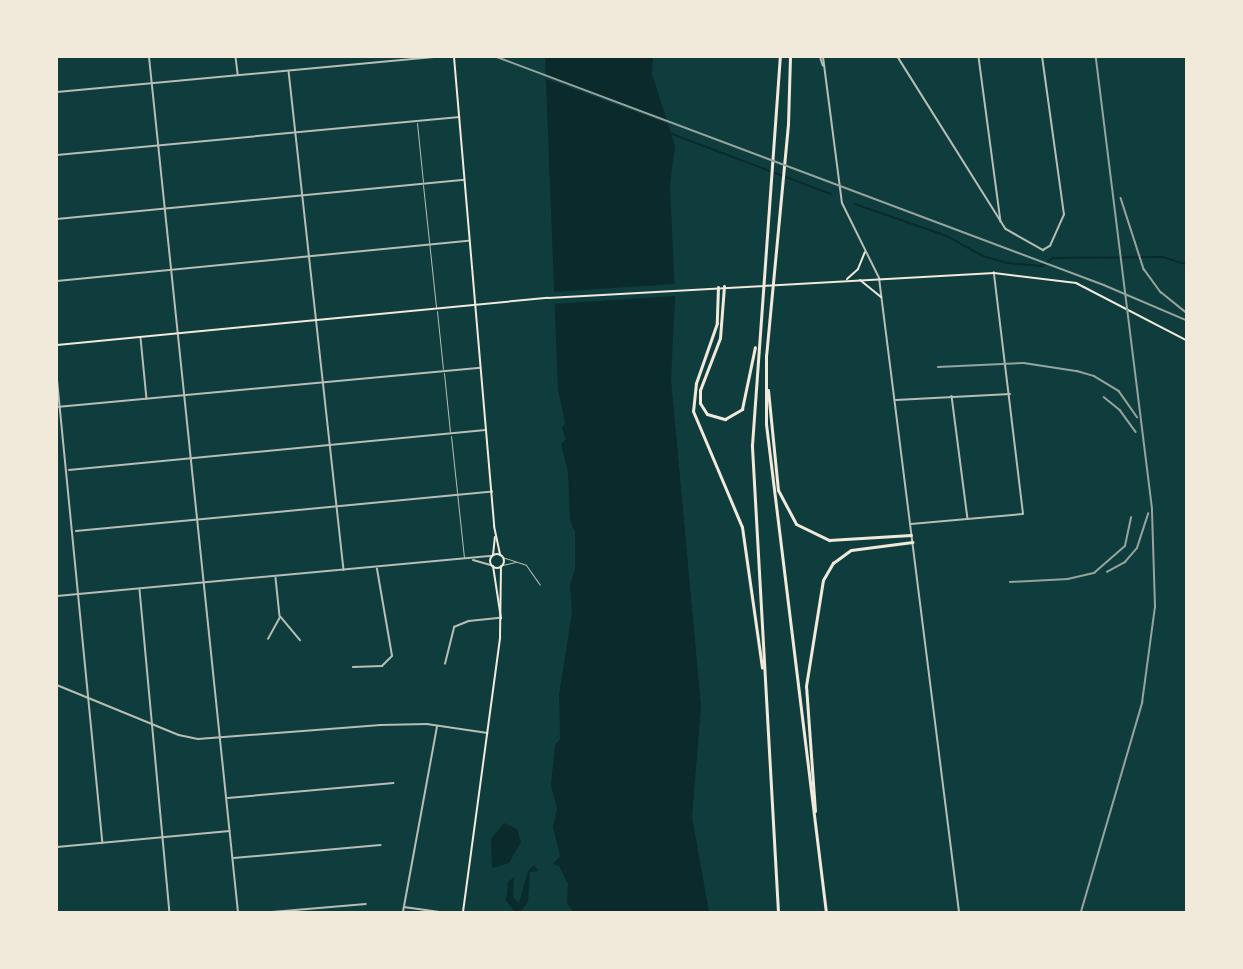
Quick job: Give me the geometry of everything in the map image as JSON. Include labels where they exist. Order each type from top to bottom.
[{"type":"highway","points":[[778,912],[752,484],[758,330],[776,144],[780,57]]},
{"type":"highway","points":[[790,57],[785,148],[766,370],[770,474],[826,912]]},
{"type":"highway","points":[[724,286],[720,338],[700,390],[702,408],[711,416],[731,417],[744,406],[758,330]]},
{"type":"highway","points":[[718,287],[717,323],[696,383],[693,411],[742,527],[765,685]]},
{"type":"highway","points":[[766,370],[778,490],[796,524],[829,540],[911,535]]},
{"type":"highway","points":[[817,842],[806,686],[820,588],[833,563],[851,550],[912,542]]},
{"type":"main road","points":[[454,57],[495,534],[502,565],[501,618],[488,733],[463,912]]},
{"type":"main road","points":[[846,280],[858,269],[865,252]]},
{"type":"main road","points":[[57,345],[548,298],[724,286],[994,273],[1068,280],[1186,340]]},
{"type":"main road","points":[[860,279],[881,297]]},
{"type":"main road","points":[[495,534],[492,566],[501,618]]},
{"type":"main road","points":[[492,556],[501,556]]},
{"type":"main road","points":[[492,566],[502,565]]},
{"type":"street","points":[[149,57],[193,457],[238,912]]},
{"type":"street","points":[[236,57],[238,75]]},
{"type":"street","points":[[363,57],[364,64]]},
{"type":"street","points":[[57,92],[436,57]]},
{"type":"street","points":[[822,57],[842,203],[879,278],[959,912]]},
{"type":"street","points":[[898,57],[1001,223],[1043,250],[1050,246],[1062,222],[1064,211],[1042,57]]},
{"type":"street","points":[[979,57],[1001,223]]},
{"type":"street","points":[[289,70],[344,571]]},
{"type":"street","points":[[57,155],[459,117]]},
{"type":"street","points":[[57,219],[465,180]]},
{"type":"street","points":[[57,281],[470,241]]},
{"type":"street","points":[[910,524],[1019,516],[1024,508],[994,273]]},
{"type":"street","points":[[141,337],[147,399]]},
{"type":"street","points":[[57,407],[481,368]]},
{"type":"street","points":[[57,375],[75,531],[103,843]]},
{"type":"street","points":[[895,400],[1010,394]]},
{"type":"street","points":[[952,396],[968,519]]},
{"type":"street","points":[[68,470],[486,430]]},
{"type":"street","points":[[75,531],[492,492]]},
{"type":"street","points":[[57,596],[492,556]]},
{"type":"street","points":[[470,559],[492,566]]},
{"type":"street","points":[[353,668],[382,666],[392,656],[377,568]]},
{"type":"street","points":[[268,639],[280,616],[276,577]]},
{"type":"street","points":[[140,589],[170,912]]},
{"type":"street","points":[[280,616],[300,640]]},
{"type":"street","points":[[445,664],[454,627],[469,621],[501,618]]},
{"type":"street","points":[[57,685],[185,736],[221,738],[380,724],[437,726],[488,733]]},
{"type":"street","points":[[403,912],[437,726]]},
{"type":"street","points":[[228,798],[393,783]]},
{"type":"street","points":[[57,847],[230,831]]},
{"type":"street","points":[[233,858],[380,845]]},
{"type":"street","points":[[272,912],[366,904]]},
{"type":"street","points":[[404,907],[438,912]]},
{"type":"lane","points":[[417,121],[464,560]]},
{"type":"lane","points":[[501,556],[518,561],[531,569],[540,585]]},
{"type":"lane","points":[[502,565],[518,561]]},
{"type":"water","points":[[545,57],[653,57],[652,74],[675,146],[670,185],[675,297],[671,379],[701,706],[692,817],[709,912],[573,912],[567,903],[568,884],[559,866],[553,864],[560,856],[553,827],[557,809],[551,785],[555,745],[560,739],[559,695],[572,612],[570,585],[575,568],[575,532],[570,521],[568,472],[561,444],[566,439],[562,428],[565,423],[558,390]]},
{"type":"water","points":[[504,823],[517,829],[521,842],[509,863],[492,868],[491,839]]},
{"type":"water","points":[[534,865],[539,871],[530,872],[528,902],[520,912],[514,911],[506,901],[508,882],[514,877],[513,897],[519,903],[528,871]]},
{"type":"pier","points":[[545,76],[667,121],[669,124],[544,78]]},
{"type":"pier","points":[[675,284],[676,296],[552,304],[552,292]]},
{"type":"waterway","points":[[667,132],[831,194]]},
{"type":"waterway","points":[[855,204],[947,236],[983,256],[1007,263],[1042,266],[1053,258],[1163,257],[1186,264]]},
{"type":"railway","points":[[497,57],[1104,285],[1186,320]]},
{"type":"railway","points":[[1081,912],[1142,703],[1155,607],[1152,509],[1096,57]]},
{"type":"railway","points":[[1121,198],[1144,269],[1161,292],[1186,312]]},
{"type":"railway","points":[[938,367],[1024,363],[1077,371],[1094,376],[1119,391],[1137,417]]},
{"type":"railway","points":[[1104,397],[1120,410],[1136,432]]},
{"type":"railway","points":[[1107,572],[1125,562],[1137,548],[1148,514]]},
{"type":"railway","points":[[1010,582],[1068,579],[1094,573],[1125,546],[1131,518]]}]
